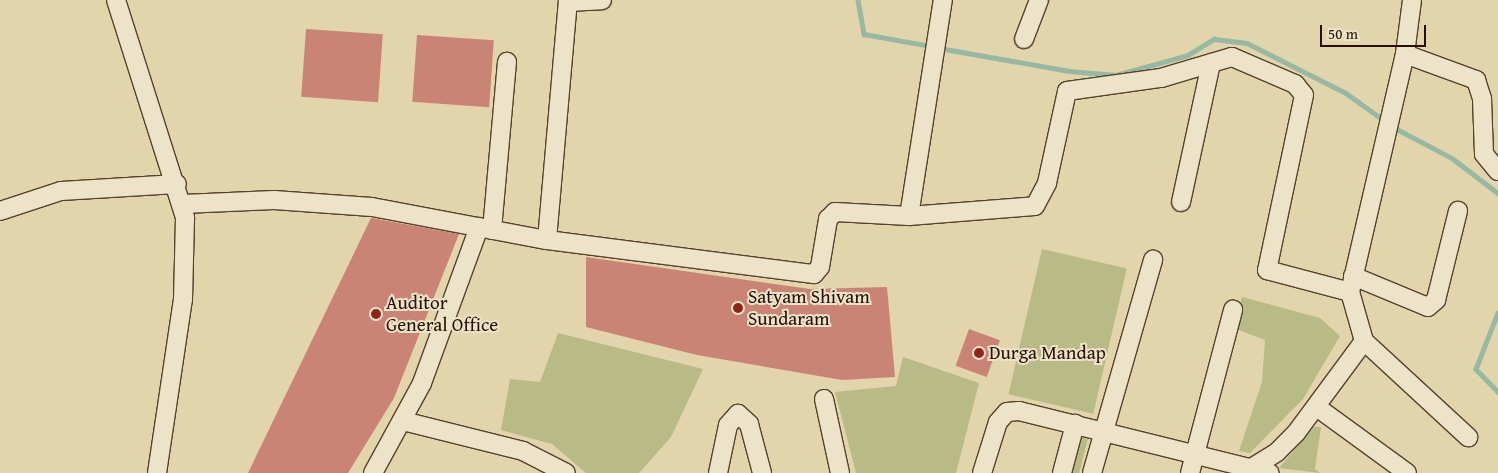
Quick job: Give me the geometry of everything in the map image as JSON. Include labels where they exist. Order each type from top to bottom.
[{"type":"street","points":[[116,0],[184,204],[187,240],[183,299],[157,473]]},
{"type":"street","points":[[547,240],[568,1],[602,0]]},
{"type":"street","points":[[909,216],[943,0]]},
{"type":"street","points":[[1024,39],[1038,0]]},
{"type":"street","points":[[1412,0],[1405,54],[1391,108],[1352,284],[1364,341],[1468,437]]},
{"type":"street","points":[[1405,54],[1476,80],[1482,100],[1484,154],[1498,171]]},
{"type":"street","points":[[184,204],[274,200],[330,204],[547,240],[814,274],[820,267],[830,214],[909,216],[1035,206],[1047,183],[1067,91],[1146,82],[1211,62],[1239,58],[1303,91],[1266,267],[1284,278],[1352,284],[1428,307],[1436,300],[1458,211]]},
{"type":"street","points":[[373,473],[403,421],[486,229],[507,62]]},
{"type":"street","points":[[1181,202],[1211,62]]},
{"type":"street","points":[[0,211],[61,191],[177,184]]},
{"type":"street","points":[[1092,473],[1153,260]]},
{"type":"street","points":[[1192,465],[1233,310]]},
{"type":"street","points":[[1250,469],[1277,452],[1318,408],[1364,341]]},
{"type":"street","points":[[824,399],[840,473]]},
{"type":"street","points":[[1318,408],[1407,473]]},
{"type":"street","points":[[982,473],[994,429],[1007,412],[1075,424],[1103,432],[1192,465],[1250,469],[1269,473]]},
{"type":"street","points":[[718,473],[728,425],[738,414],[749,424],[762,473]]},
{"type":"street","points":[[403,421],[523,451],[566,473]]},
{"type":"street","points":[[1062,473],[1075,424]]},
{"type":"green space","points":[[1042,249],[1127,269],[1093,414],[1008,394]]},
{"type":"green space","points":[[1242,297],[1320,318],[1340,336],[1303,399],[1250,453],[1239,451],[1262,382],[1265,340],[1233,328]]},
{"type":"green space","points":[[558,333],[703,369],[671,437],[639,473],[586,473],[552,444],[501,430],[510,379],[540,382]]},
{"type":"green space","points":[[903,357],[979,383],[956,473],[856,473],[835,392],[896,386]]},
{"type":"green space","points":[[1314,427],[1321,427],[1315,469],[1320,473],[1279,468]]},
{"type":"green space","points":[[1080,437],[1088,439],[1079,473],[1071,473]]},
{"type":"building","points":[[306,29],[383,34],[378,102],[301,97]]},
{"type":"building","points":[[417,35],[494,40],[489,107],[412,102]]},
{"type":"building","name":"Auditor General Office","points":[[371,218],[459,234],[394,398],[348,473],[248,473]]},
{"type":"building","name":"Satyam Shivam Sundaram","points":[[586,257],[810,289],[887,287],[895,377],[842,380],[697,355],[586,327]]},
{"type":"building","name":"Durga Mandap","points":[[969,329],[1000,340],[987,377],[956,366]]},
{"type":"waterway","points":[[858,0],[864,34],[931,46]]},
{"type":"waterway","points":[[939,48],[1069,71],[1116,75],[1188,55],[1214,39],[1247,43],[1346,93],[1385,121]]},
{"type":"waterway","points":[[1393,127],[1452,158],[1498,193]]},
{"type":"waterway","points":[[1498,313],[1476,369],[1498,392]]},
{"type":"place","name":"Satyam Shivam Sundaram","points":[[738,308]]},
{"type":"place","name":"Auditor General Office","points":[[376,314]]},
{"type":"place","name":"Durga Mandap","points":[[979,353]]}]
